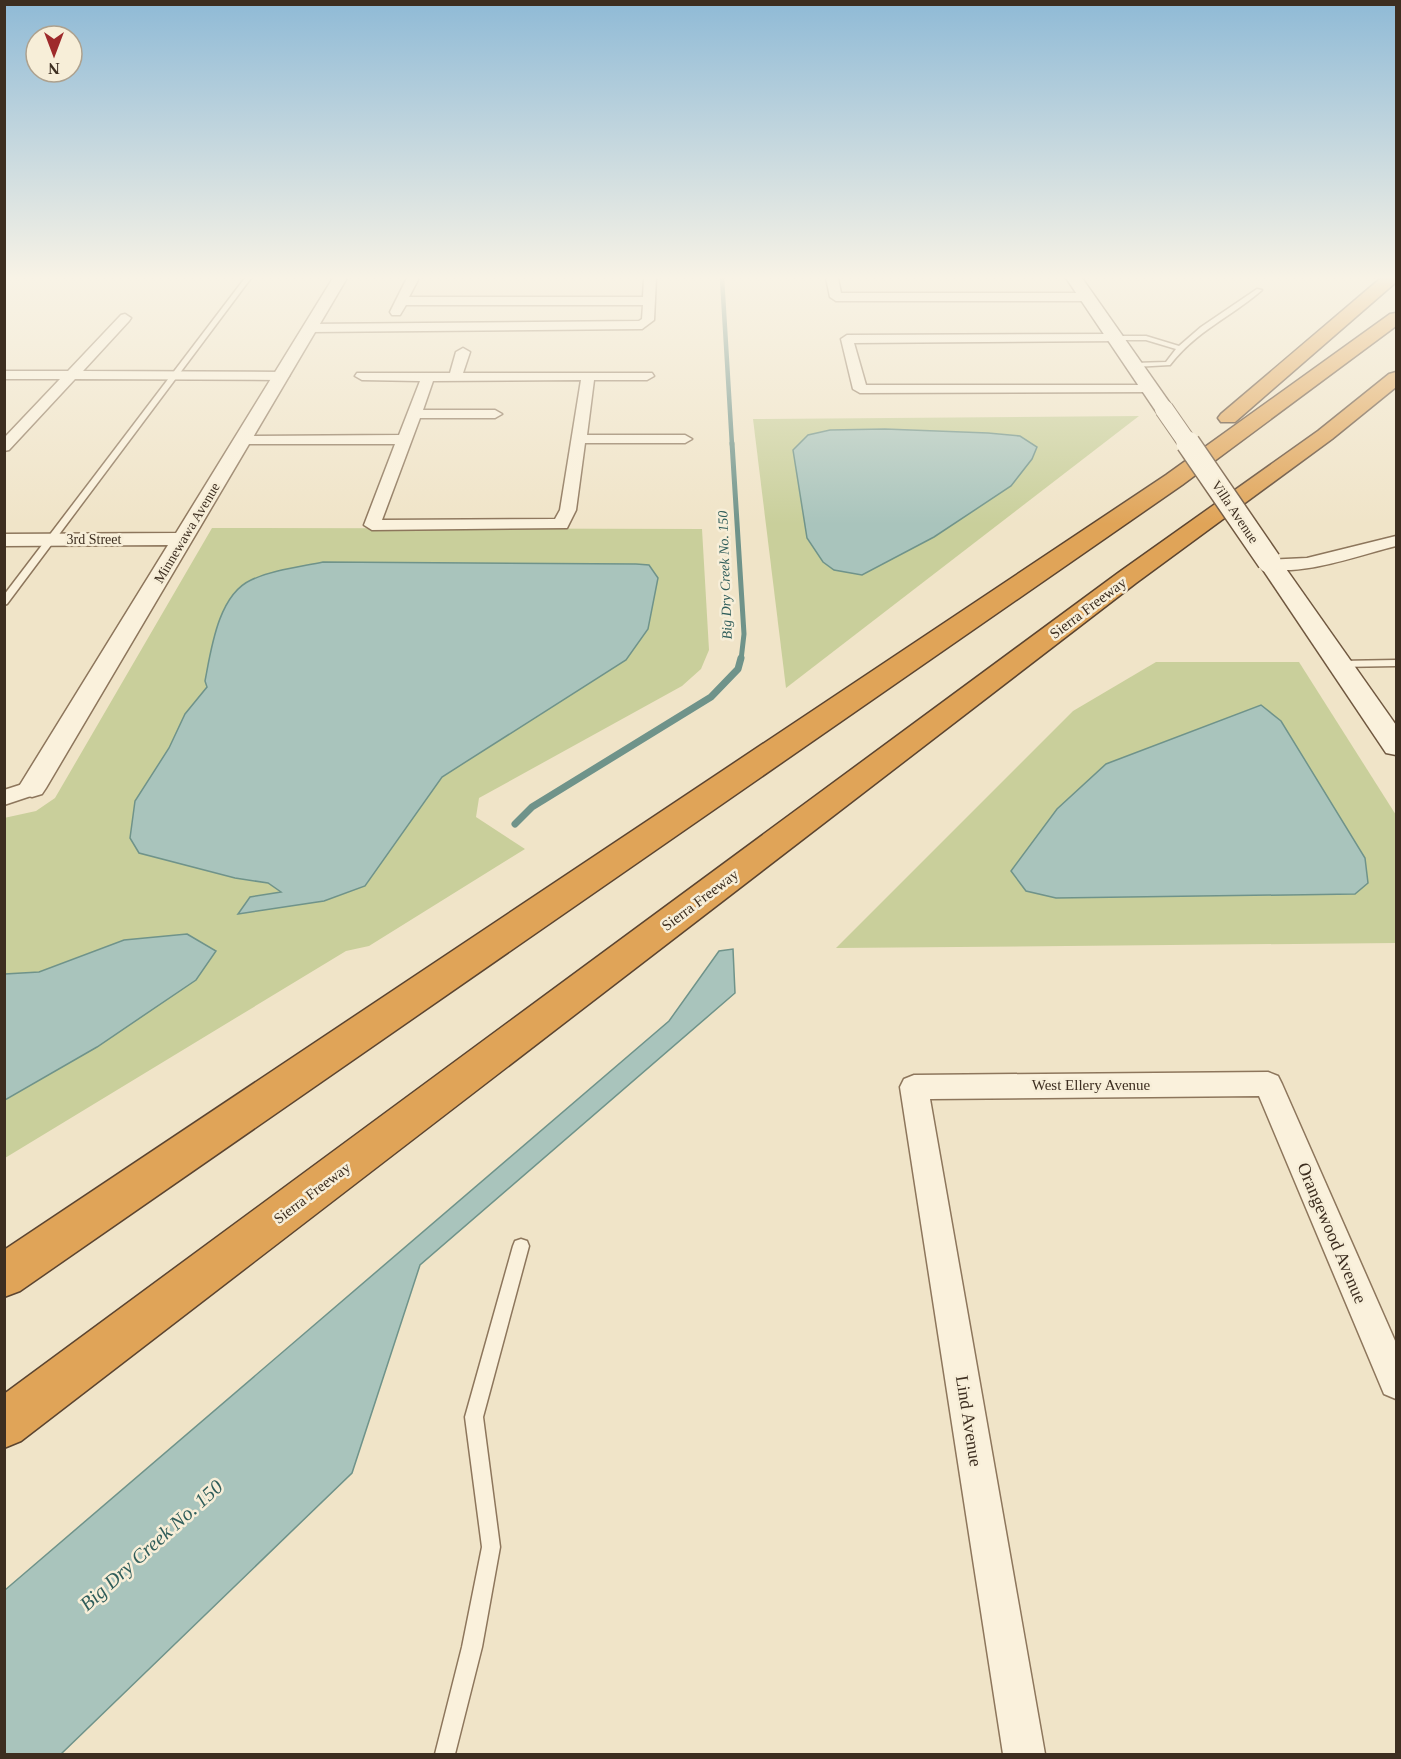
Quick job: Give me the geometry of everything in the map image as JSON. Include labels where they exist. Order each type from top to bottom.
[{"type":"highway","points":[[1077,546],[1295,360]]},
{"type":"highway","points":[[4,1276],[1193,467],[1339,360]]},
{"type":"highway","name":"Sierra Freeway","points":[[4,1424],[1127,578],[1325,435],[1396,378]]},
{"type":"highway","points":[[1325,435],[1396,398]]},
{"type":"main road","name":"Villa Avenue","points":[[1131,360],[1396,746]]},
{"type":"street","points":[[4,447],[86,360]]},
{"type":"street","name":"Minnewawa Avenue","points":[[32,788],[291,360]]},
{"type":"street","points":[[455,376],[460,360]]},
{"type":"street","points":[[852,360],[860,389],[1150,388]]},
{"type":"street","points":[[4,375],[282,376]]},
{"type":"street","points":[[362,376],[646,376]]},
{"type":"street","points":[[428,377],[372,525],[561,524],[568,510],[588,376]]},
{"type":"street","points":[[414,414],[495,414]]},
{"type":"street","points":[[245,436],[407,435]]},
{"type":"street","points":[[579,439],[685,439]]},
{"type":"street","name":"3rd Street","points":[[4,540],[183,539]]},
{"type":"street","points":[[1270,563],[1307,563],[1396,540]]},
{"type":"street","points":[[4,798],[32,788]]},
{"type":"street","name":"West Ellery Avenue","points":[[914,1087],[1268,1084]]},
{"type":"street","name":"Orangewood Avenue","points":[[1268,1084],[1396,1383]]},
{"type":"street","name":"Lind Avenue","points":[[914,1087],[1024,1755]]},
{"type":"lane","points":[[4,602],[186,360]]},
{"type":"lane","points":[[1134,365],[1168,363],[1170,360]]},
{"type":"lane","points":[[1339,664],[1396,663]]},
{"type":"lane","points":[[445,1755],[472,1647],[490,1547],[474,1417],[521,1246]]},
{"type":"green space","points":[[1139,416],[786,688],[753,419]]},
{"type":"green space","points":[[212,528],[702,529],[709,650],[701,669],[682,686],[479,798],[476,817],[525,849],[369,946],[346,951],[5,1158],[4,818],[36,811],[55,798]]},
{"type":"green space","points":[[1156,662],[1299,662],[1396,815],[1396,943],[836,948],[1073,711]]},
{"type":"water","points":[[885,429],[1020,436],[1037,447],[1032,459],[1011,486],[934,537],[862,575],[834,570],[823,562],[807,538],[793,450],[808,435],[830,430]]},
{"type":"water","points":[[323,562],[636,564],[649,565],[658,578],[648,629],[626,660],[442,777],[365,886],[324,901],[238,914],[250,897],[281,892],[268,883],[235,878],[139,853],[130,838],[135,801],[169,748],[185,714],[207,687],[205,681],[213,639],[231,598],[240,587],[251,580],[286,569]]},
{"type":"water","points":[[1261,705],[1281,721],[1365,858],[1368,883],[1355,894],[1056,898],[1026,891],[1011,871],[1057,809],[1106,764]]},
{"type":"water","points":[[187,934],[216,951],[196,980],[97,1047],[5,1100],[5,974],[39,972],[124,940]]},
{"type":"water","points":[[733,949],[735,993],[420,1265],[352,1473],[61,1754],[5,1754],[5,1590],[669,1021],[719,951]]},
{"type":"waterway","name":"Big Dry Creek No. 150","points":[[727,360],[732,445]]},
{"type":"waterway","name":"Big Dry Creek No. 150","points":[[732,443],[744,634],[741,660]]},
{"type":"waterway","name":"Big Dry Creek No. 150","points":[[515,824],[532,807],[711,697],[738,669],[741,658]]}]
